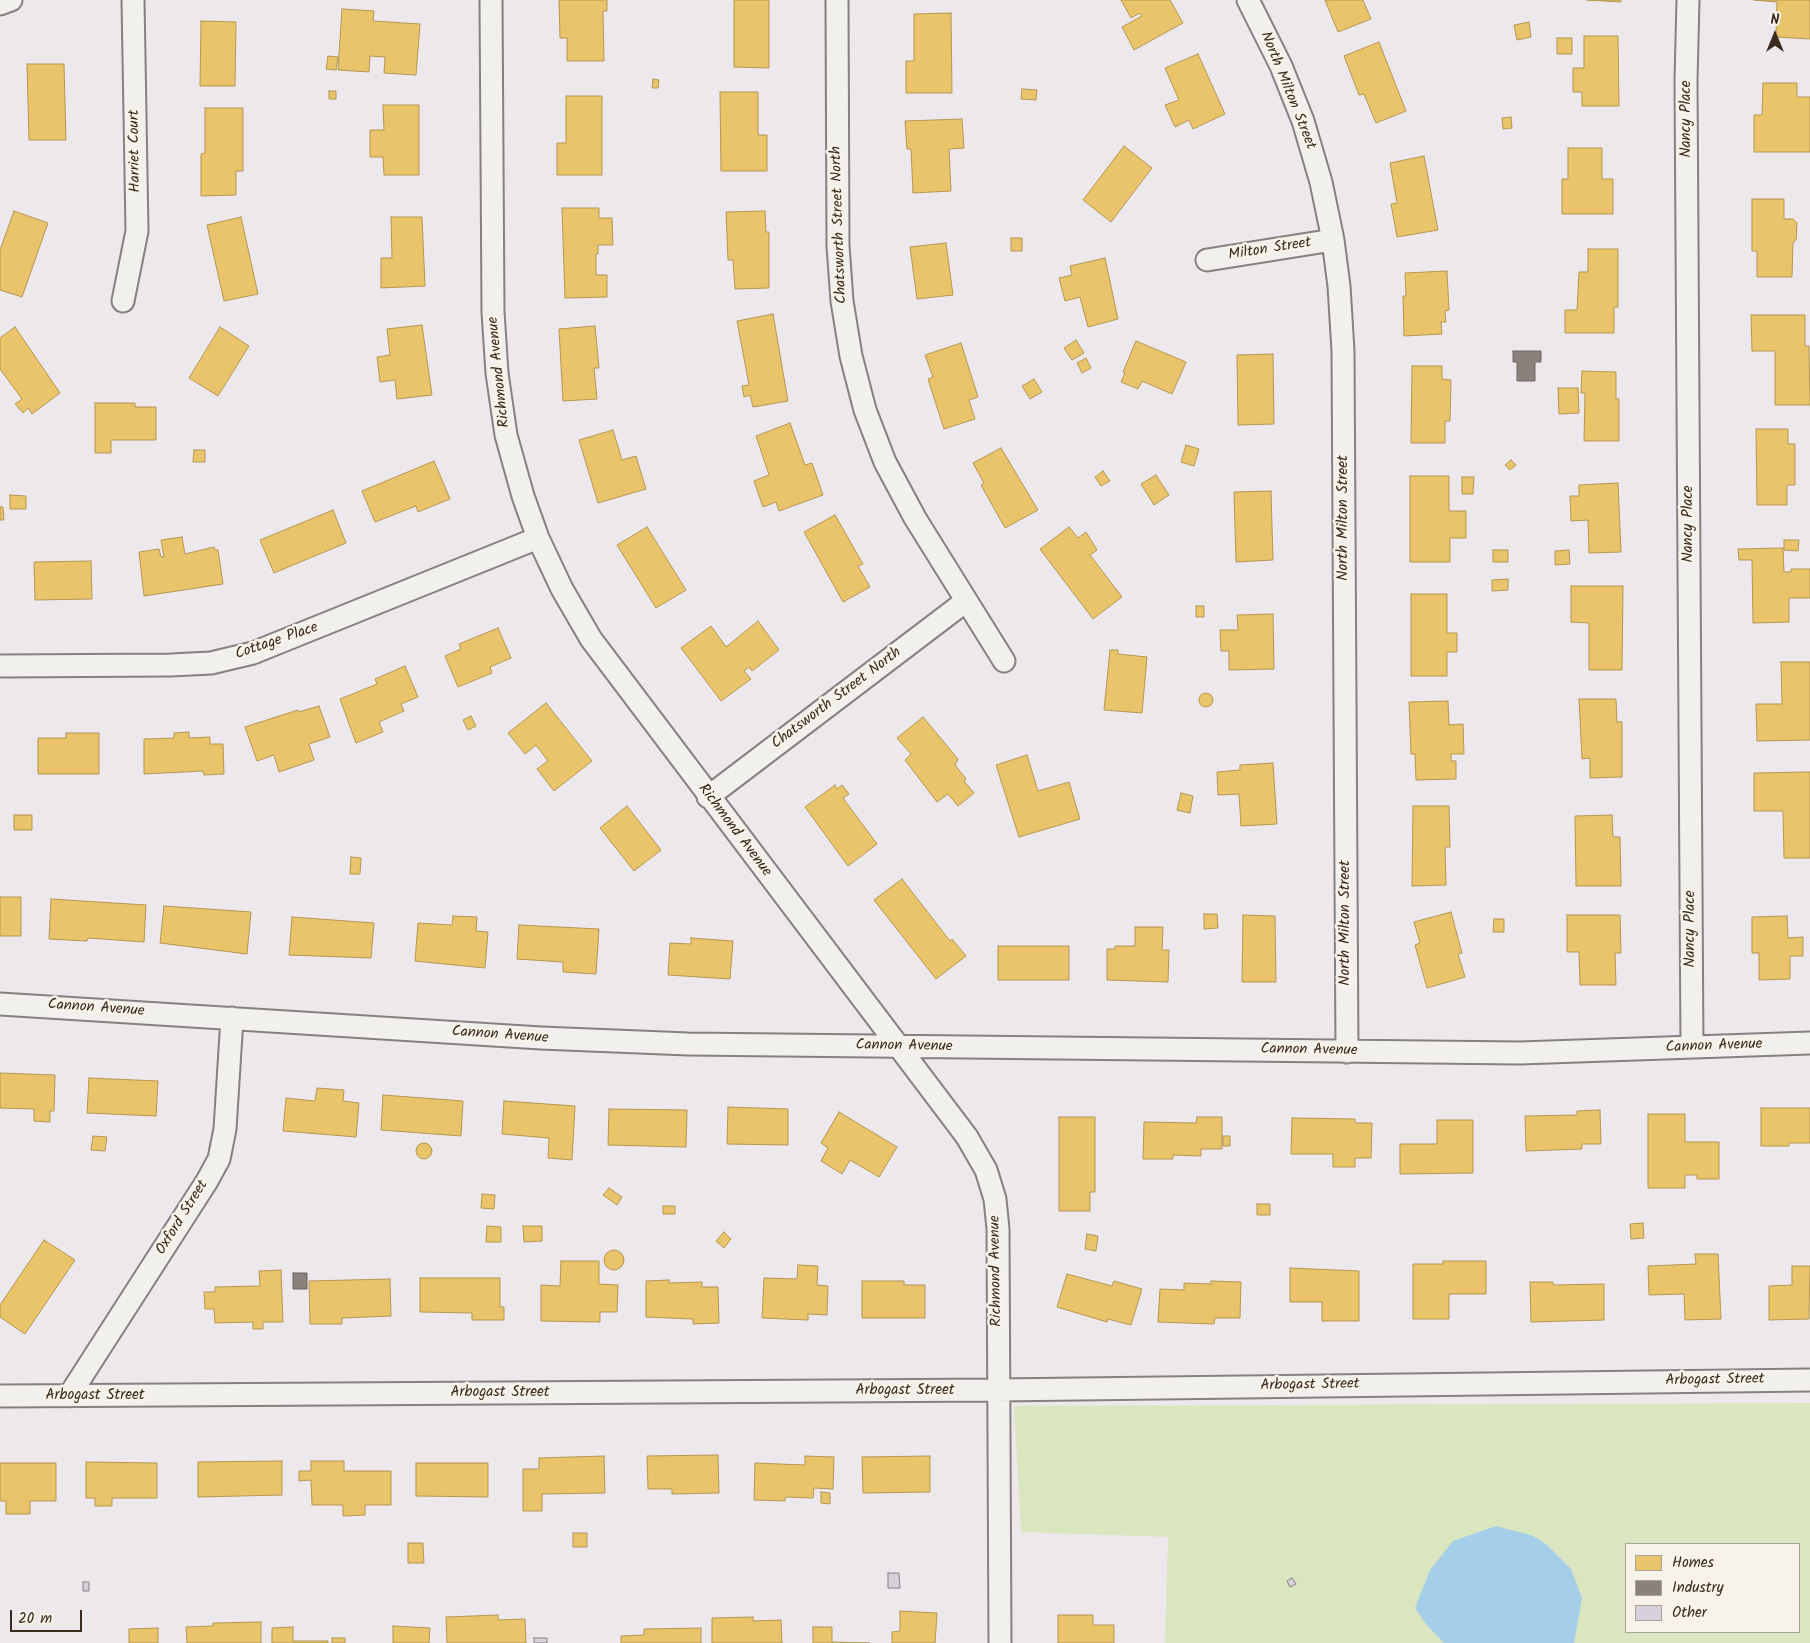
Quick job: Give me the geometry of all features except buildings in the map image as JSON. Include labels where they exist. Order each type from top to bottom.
[{"type":"street","points":[[0,4],[11,0]]},
{"type":"street","name":"Harriet Court","points":[[123,301],[138,231],[133,0]]},
{"type":"street","name":"Richmond Avenue","points":[[492,0],[493,312],[497,373],[506,435],[523,496],[538,538],[562,589],[590,639],[967,1137],[986,1170],[995,1199],[998,1228],[1000,1643]]},
{"type":"street","name":"Chatsworth Street North","points":[[837,0],[838,246],[842,302],[851,356],[865,410],[886,462],[915,518],[1004,661]]},
{"type":"street","name":"North Milton Street","points":[[1248,0],[1281,66],[1303,122],[1321,182],[1333,240],[1339,286],[1342,351],[1347,1052]]},
{"type":"street","name":"Nancy Place","points":[[1688,0],[1686,100],[1692,1047]]},
{"type":"street","name":"Milton Street","points":[[1207,260],[1333,240]]},
{"type":"street","name":"Cottage Place","points":[[0,666],[171,666],[211,663],[253,653],[538,538]]},
{"type":"street","name":"Chatsworth Street North","points":[[708,797],[966,601]]},
{"type":"street","name":"Cannon Avenue","points":[[0,1004],[541,1038],[688,1044],[1520,1054],[1810,1043]]},
{"type":"street","name":"Oxford Street","points":[[70,1396],[208,1181],[219,1159],[225,1129],[232,1018]]},
{"type":"street","name":"Arbogast Street","points":[[0,1396],[998,1390],[1810,1380]]},
{"type":"green space","points":[[1810,1403],[1810,1643],[1165,1643],[1168,1537],[1021,1532],[1014,1406]]},
{"type":"water","points":[[1496,1526],[1531,1535],[1546,1544],[1571,1569],[1582,1598],[1574,1643],[1444,1643],[1426,1624],[1415,1608],[1430,1570],[1453,1541]]}]
